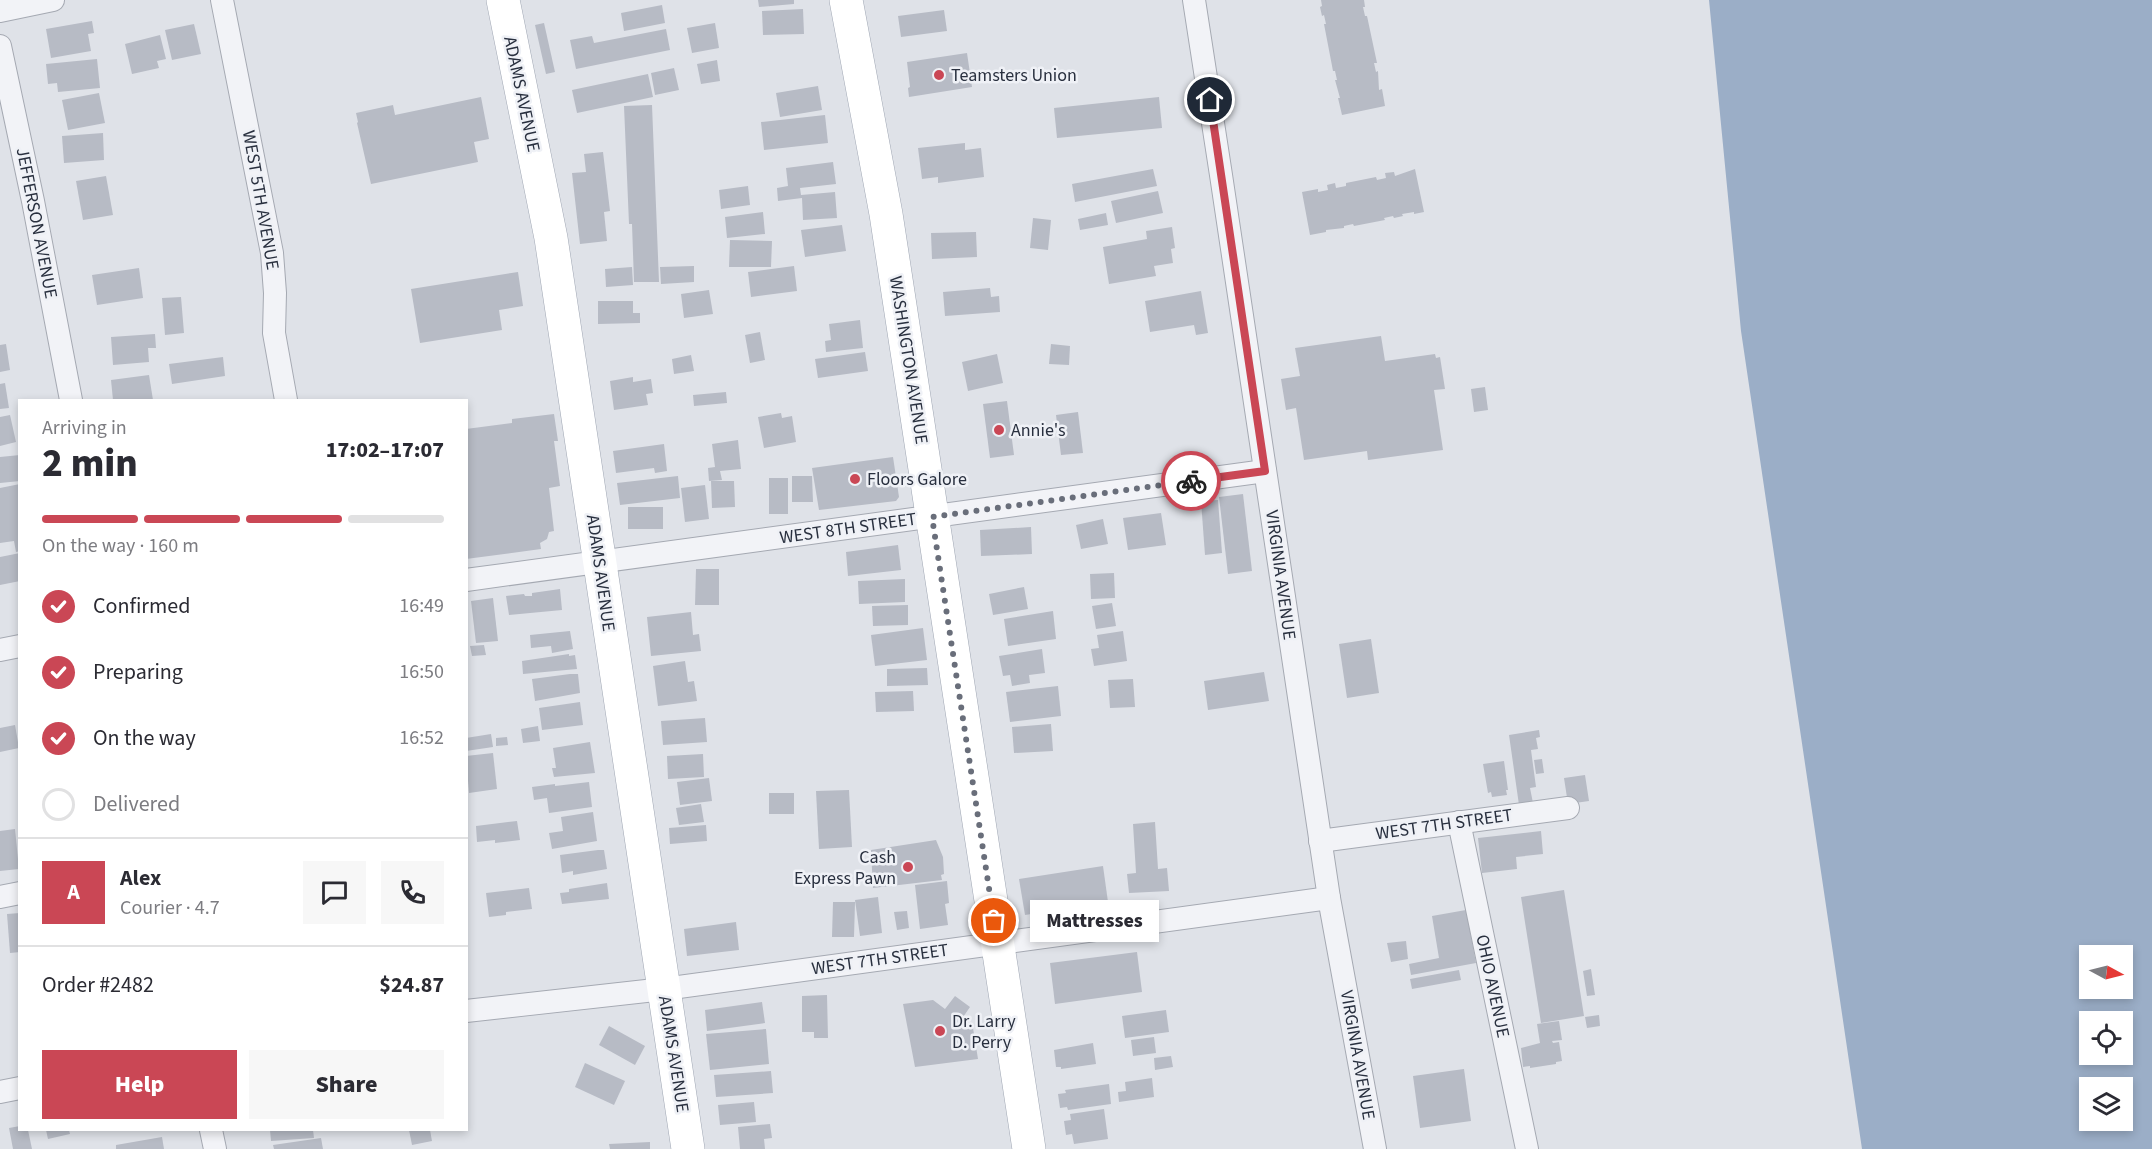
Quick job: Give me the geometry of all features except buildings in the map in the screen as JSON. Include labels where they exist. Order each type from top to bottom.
[{"type":"main road","name":"ADAMS AVENUE","points":[[503,0],[551,237],[688,1149]]},
{"type":"main road","name":"WASHINGTON AVENUE","points":[[846,0],[882,190],[1029,1149]]},
{"type":"street","points":[[0,11],[53,0]]},
{"type":"street","name":"WEST 5TH AVENUE","points":[[222,0],[272,253],[275,293],[274,333],[286,399]]},
{"type":"street","name":"VIRGINIA AVENUE","points":[[1194,0],[1320,841],[1375,1149]]},
{"type":"street","name":"JEFFERSON AVENUE","points":[[0,46],[33,201],[71,399]]},
{"type":"street","name":"WEST 8TH STREET","points":[[468,580],[1265,471]]},
{"type":"street","points":[[0,650],[18,646]]},
{"type":"street","name":"WEST 7TH STREET","points":[[1320,841],[1568,808]]},
{"type":"street","name":"OHIO AVENUE","points":[[1459,822],[1527,1149]]},
{"type":"street","points":[[0,897],[18,893]]},
{"type":"street","name":"WEST 7TH STREET","points":[[468,1011],[664,988],[1329,898]]},
{"type":"street","points":[[0,1092],[18,1088]]},
{"type":"street","points":[[211,1131],[215,1149]]},
{"type":"water","points":[[1709,0],[2152,0],[2152,1149],[1862,1149],[1741,331]]},
{"type":"way so far","points":[[994,921],[932,517],[1191,481]]},
{"type":"place","name":"Teamsters Union","points":[[939,75]]},
{"type":"place","name":"Annie's","points":[[999,430]]},
{"type":"place","name":"Floors Galore","points":[[855,479]]},
{"type":"place","name":"Cash Express Pawn","points":[[908,867]]},
{"type":"place","name":"Mattresses","points":[[994,921]]},
{"type":"place","name":"Dr. Larry D. Perry","points":[[940,1031]]},
{"type":"route","points":[[1191,481],[1265,471],[1210,100]]}]
